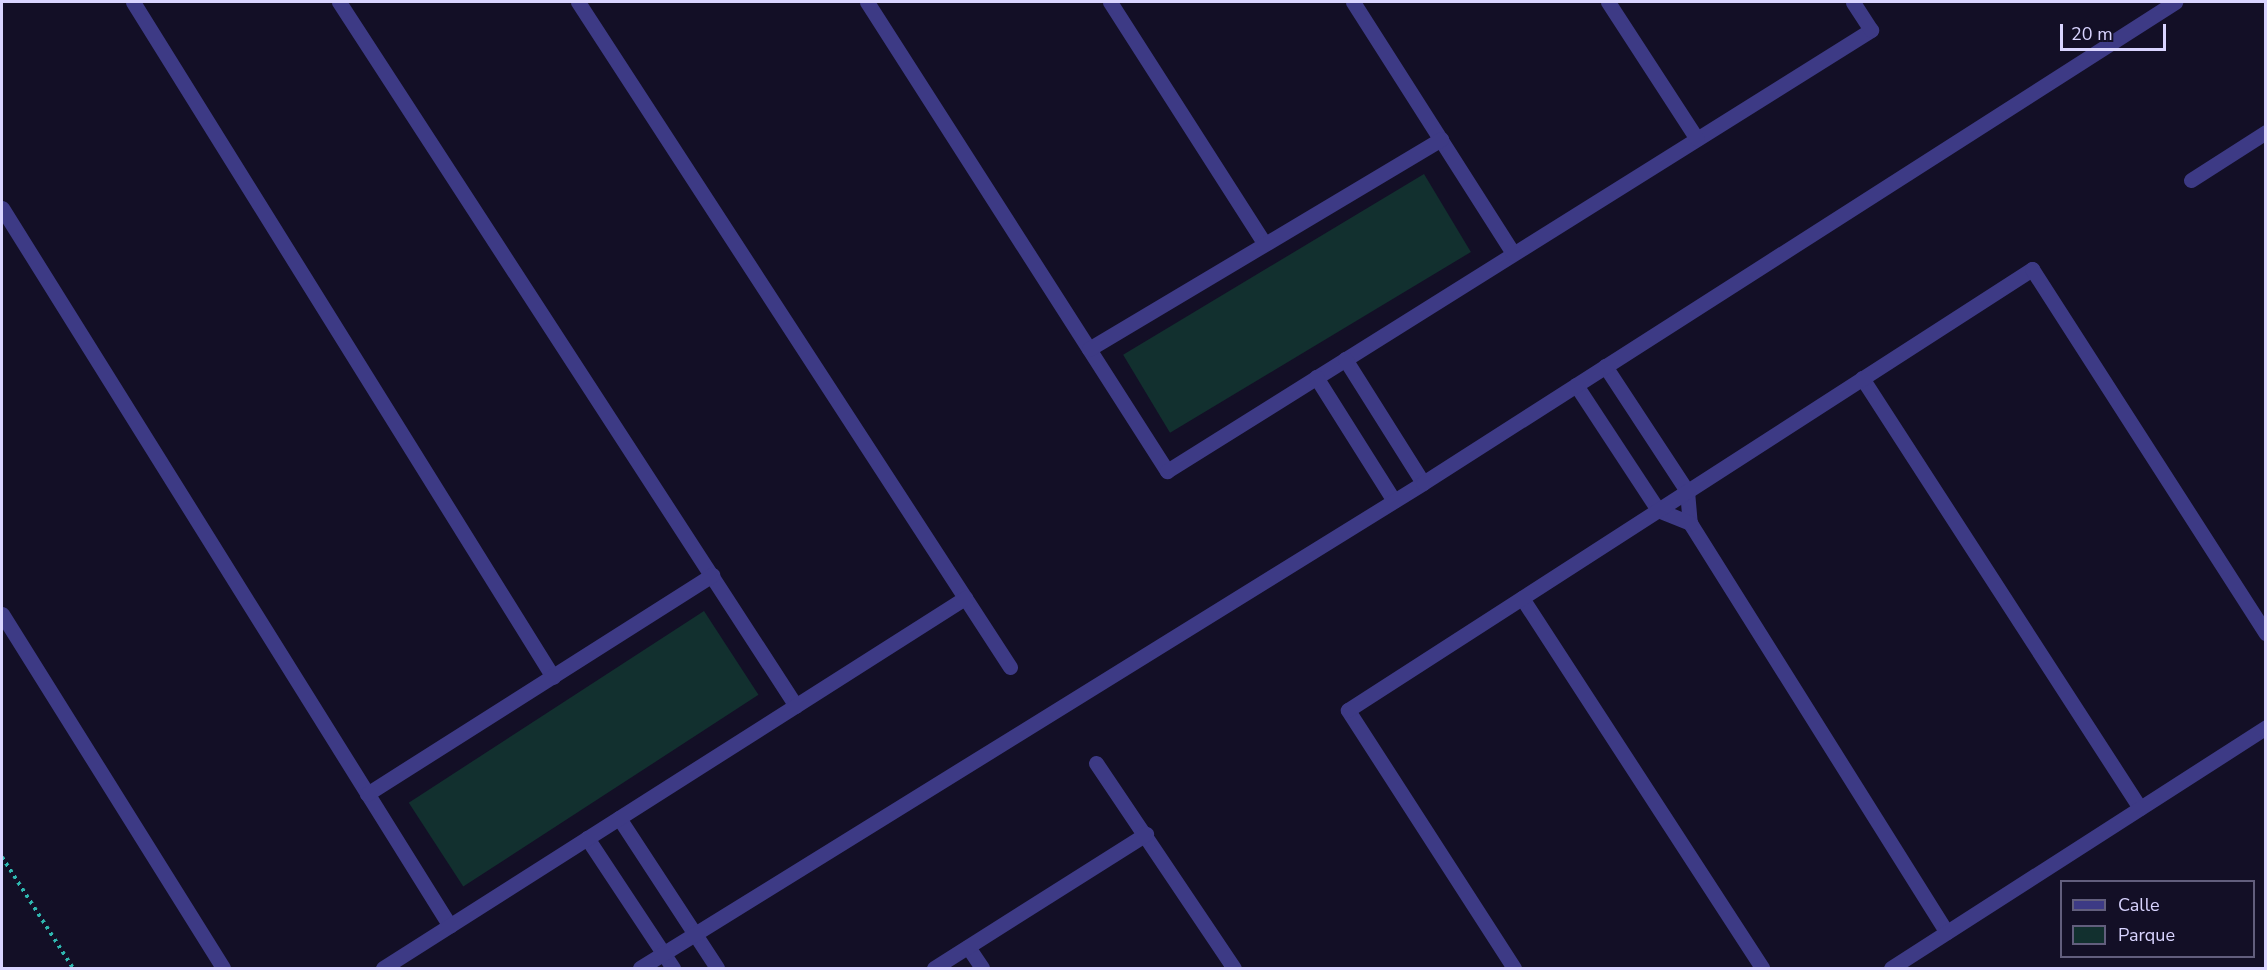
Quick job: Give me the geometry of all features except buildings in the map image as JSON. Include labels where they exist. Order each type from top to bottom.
[{"type":"street","points":[[132,2],[553,677]]},
{"type":"street","points":[[339,2],[796,706]]},
{"type":"street","points":[[578,2],[1010,667]]},
{"type":"street","points":[[867,2],[1167,471],[1871,30],[1853,2]]},
{"type":"street","points":[[1110,2],[1265,244]]},
{"type":"street","points":[[1353,2],[1513,253]]},
{"type":"street","points":[[1608,2],[1697,138]]},
{"type":"street","points":[[640,969],[694,933],[1423,483],[2175,2]]},
{"type":"street","points":[[2191,180],[2265,132]]},
{"type":"street","points":[[1089,349],[1441,139]]},
{"type":"street","points":[[2,208],[450,926]]},
{"type":"street","points":[[1514,969],[1348,710],[2032,269],[2265,633]]},
{"type":"street","points":[[1345,359],[1423,483]]},
{"type":"street","points":[[1605,366],[1687,491],[1690,523],[1947,932]]},
{"type":"street","points":[[1316,377],[1394,501]]},
{"type":"street","points":[[1862,378],[2140,808]]},
{"type":"street","points":[[1576,385],[1658,510],[1690,523]]},
{"type":"street","points":[[367,794],[712,575]]},
{"type":"street","points":[[383,969],[965,598]]},
{"type":"street","points":[[1522,598],[1762,969]]},
{"type":"street","points":[[2,614],[223,969]]},
{"type":"street","points":[[1891,969],[2265,727]]},
{"type":"street","points":[[1096,763],[1146,834],[1234,969]]},
{"type":"street","points":[[619,818],[717,969]]},
{"type":"street","points":[[934,969],[1146,834]]},
{"type":"street","points":[[587,838],[673,969]]},
{"type":"street","points":[[968,947],[982,969]]},
{"type":"path","points":[[2,857],[73,969]]},
{"type":"green space","points":[[1424,174],[1471,252],[1170,433],[1123,355]]},
{"type":"green space","points":[[704,611],[758,695],[463,887],[409,803]]}]
